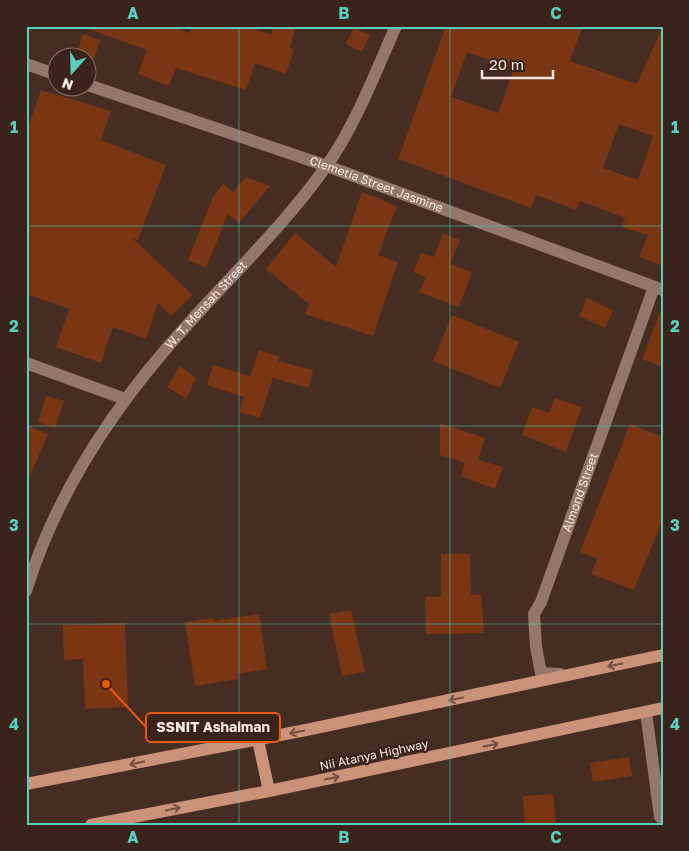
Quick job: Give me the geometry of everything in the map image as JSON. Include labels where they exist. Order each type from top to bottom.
[{"type":"main road","points":[[26,784],[258,740],[663,655]]},
{"type":"main road","name":"Nii Atanya Highway","points":[[91,825],[269,791],[663,708]]},
{"type":"main road","points":[[258,740],[269,791]]},
{"type":"street","name":"W. T. Mensah Street","points":[[26,591],[36,558],[66,491],[125,399],[188,323],[293,210],[327,166],[362,103],[396,26]]},
{"type":"street","points":[[27,66],[48,72]]},
{"type":"street","name":"Clemetia Street Jasmine","points":[[98,88],[327,166],[658,289]]},
{"type":"street","name":"Almond Street","points":[[568,675],[541,673],[536,647],[534,614],[541,602],[658,289]]},
{"type":"street","points":[[26,362],[125,399]]},
{"type":"street","points":[[646,712],[660,817]]},
{"type":"building","points":[[89,26],[170,26],[190,33],[192,26],[244,26],[271,35],[274,26],[296,26],[290,48],[294,49],[286,74],[255,63],[246,90],[176,68],[169,86],[138,74],[147,50],[88,29]]},
{"type":"building","points":[[446,26],[583,26],[570,61],[637,84],[663,26],[663,266],[639,257],[648,235],[622,227],[625,218],[580,201],[576,210],[536,195],[531,208],[398,159]],"holes":[[[467,52],[514,69],[498,113],[451,97]],[[619,124],[653,136],[638,180],[603,168]]]},
{"type":"building","points":[[354,28],[370,35],[362,52],[346,44]]},
{"type":"building","points":[[83,34],[100,40],[97,48],[78,48]]},
{"type":"building","points":[[41,90],[48,92],[48,98],[68,98],[111,111],[101,140],[166,165],[138,240],[131,237],[193,295],[171,316],[158,303],[146,339],[113,327],[101,363],[56,347],[69,309],[26,294],[26,133]]},
{"type":"building","points":[[246,177],[270,186],[239,223],[228,214],[206,268],[188,260],[213,197],[223,184],[233,192]]},
{"type":"building","points":[[362,192],[397,206],[378,255],[398,262],[373,336],[305,314],[309,304],[266,269],[295,233],[336,267]]},
{"type":"building","points":[[443,233],[460,240],[450,264],[472,272],[459,307],[419,292],[426,277],[413,272],[421,253],[434,257]]},
{"type":"building","points":[[587,298],[613,310],[605,328],[579,316]]},
{"type":"building","points":[[661,310],[663,311],[663,367],[642,359]]},
{"type":"building","points":[[452,315],[519,342],[500,388],[433,361]]},
{"type":"building","points":[[259,350],[280,357],[278,361],[313,370],[309,388],[273,378],[260,418],[239,412],[244,397],[207,385],[213,365],[250,376]]},
{"type":"building","points":[[180,366],[196,378],[186,399],[167,387]]},
{"type":"building","points":[[46,396],[64,401],[55,428],[38,422]]},
{"type":"building","points":[[555,398],[582,407],[566,452],[522,435],[532,407],[549,413]]},
{"type":"building","points":[[440,423],[485,438],[478,460],[503,467],[495,489],[461,476],[465,463],[440,455]]},
{"type":"building","points":[[630,424],[663,437],[663,519],[634,590],[591,574],[597,559],[580,552]]},
{"type":"building","points":[[26,425],[48,434],[26,486]]},
{"type":"building","points":[[441,554],[470,554],[471,595],[481,594],[484,633],[426,634],[425,597],[441,597]]},
{"type":"building","points":[[351,610],[365,672],[342,676],[329,614]]},
{"type":"building","points":[[259,614],[267,669],[237,674],[238,679],[195,686],[185,622],[214,618],[214,621]]},
{"type":"building","points":[[125,623],[128,707],[85,709],[83,659],[64,660],[63,625]]},
{"type":"building","points":[[629,757],[632,776],[593,782],[590,763]]},
{"type":"building","points":[[553,794],[556,825],[525,825],[523,796]]},
{"type":"place","name":"SSNIT Ashaiman","points":[[106,684]]}]
